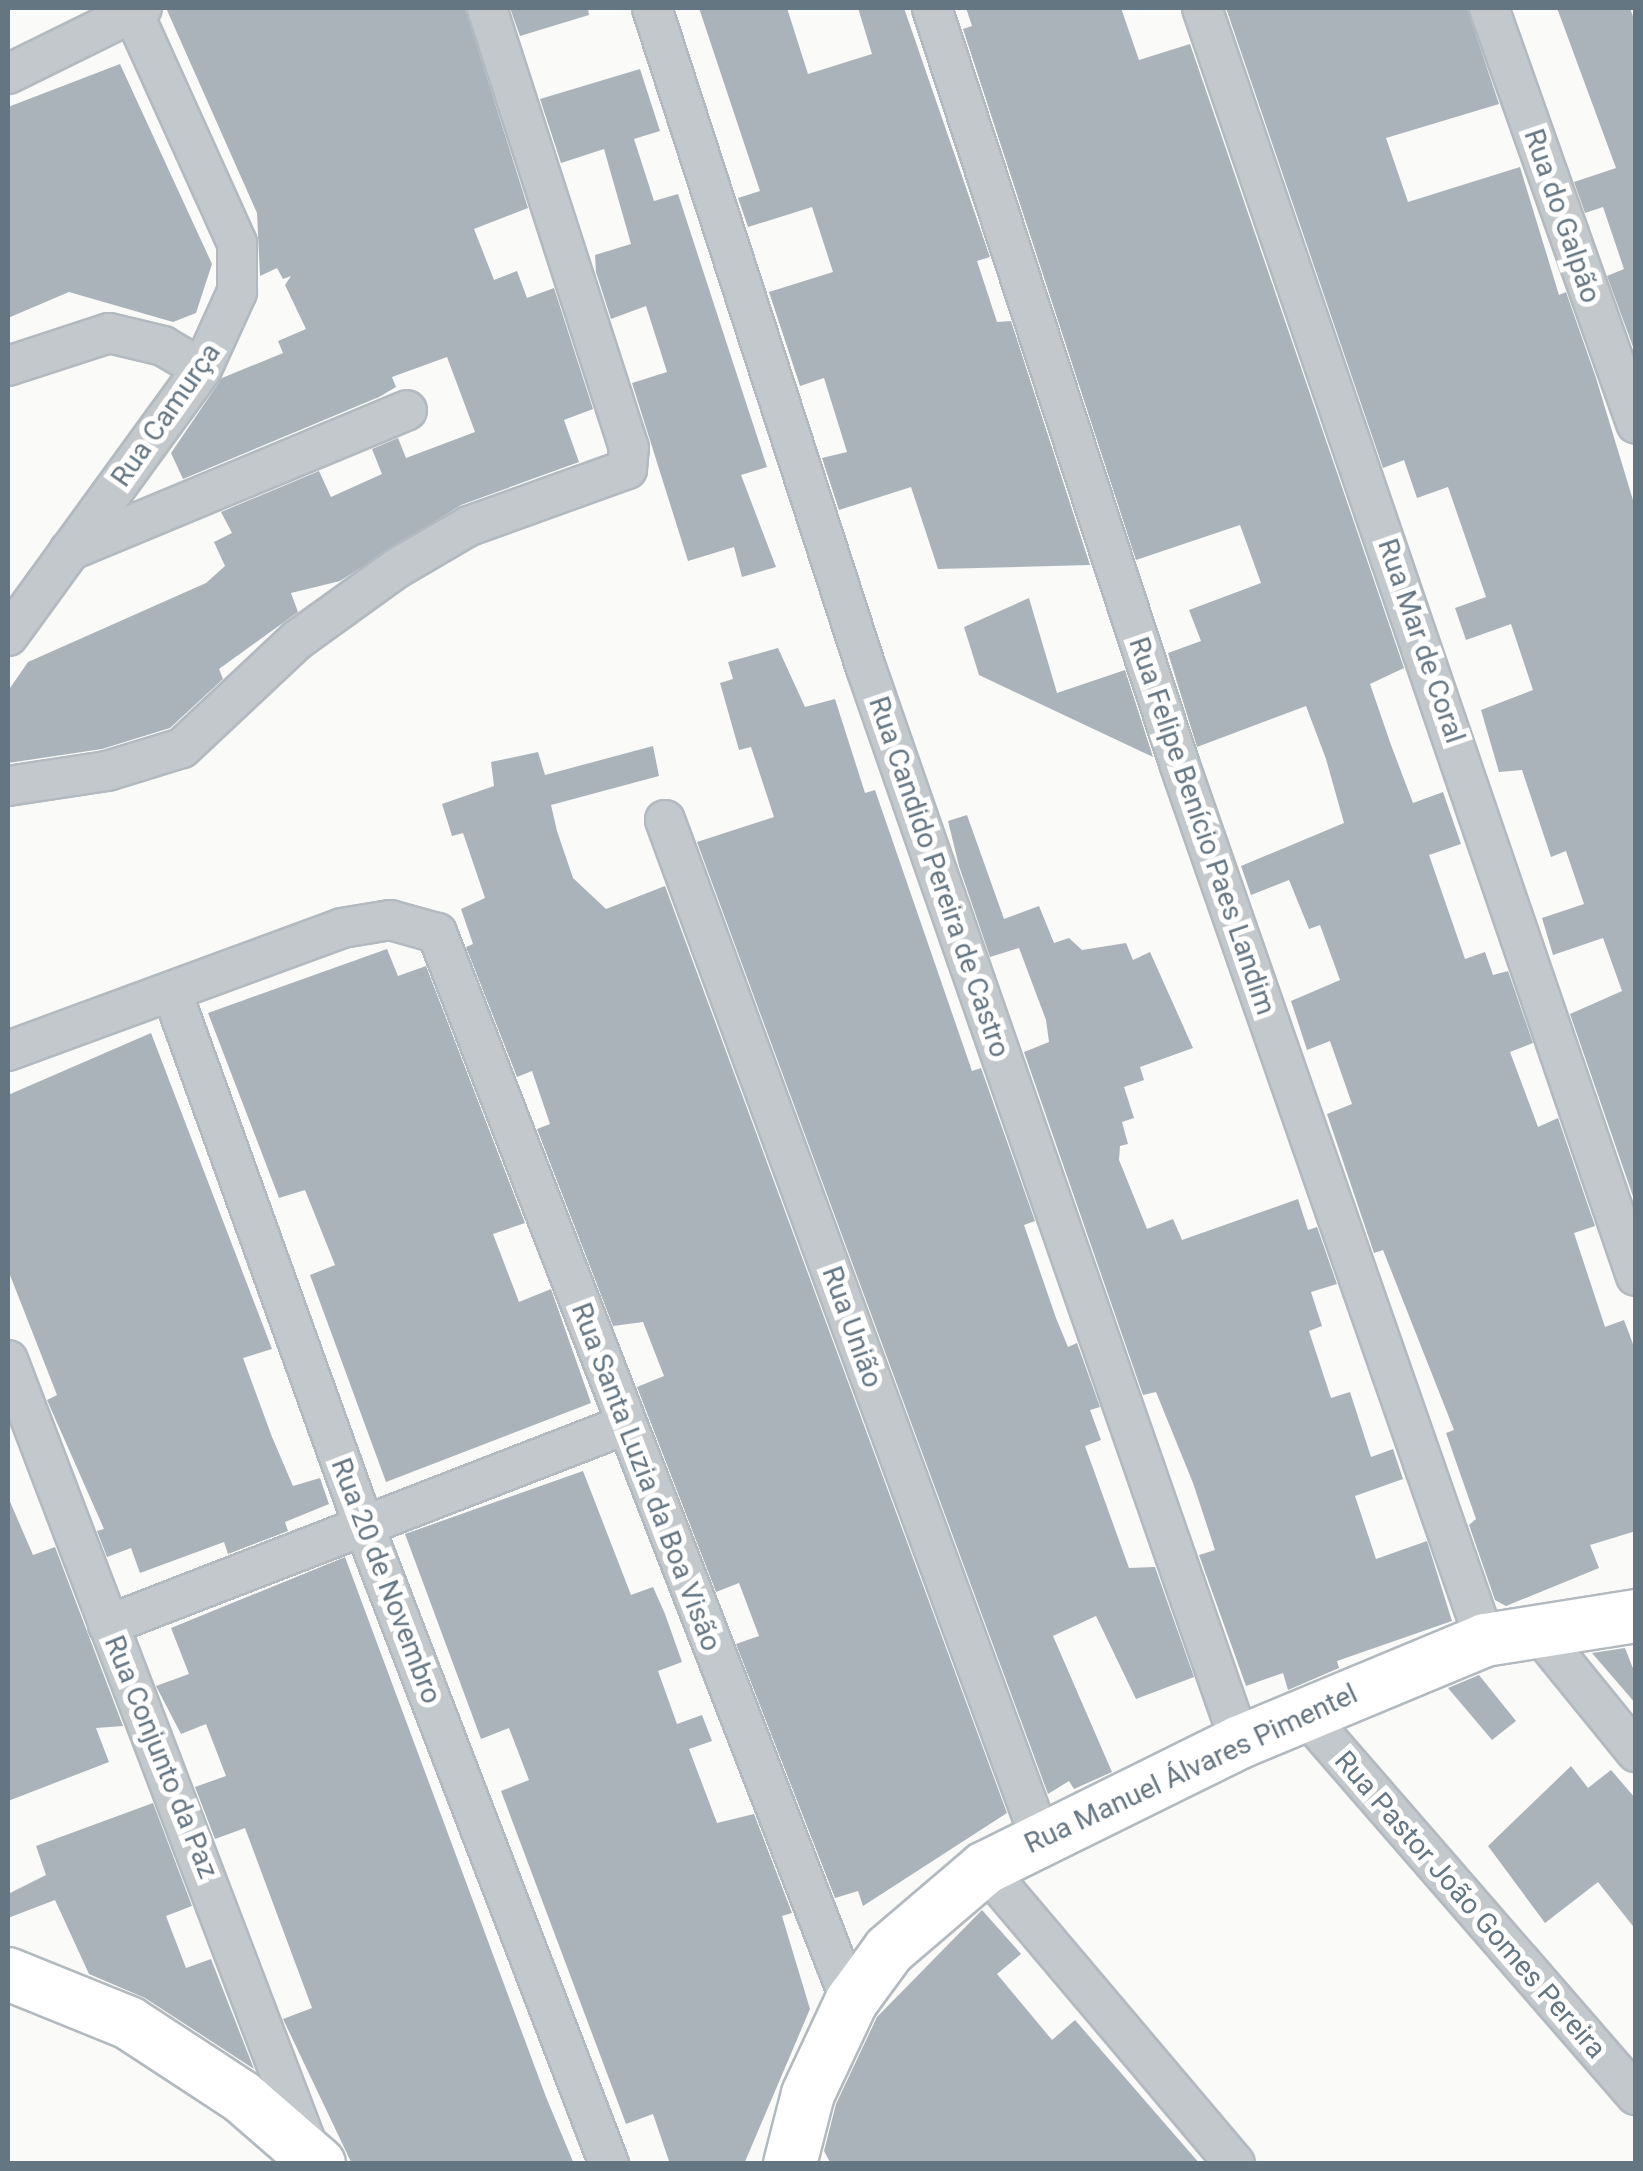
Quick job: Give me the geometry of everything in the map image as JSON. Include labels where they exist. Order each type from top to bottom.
[{"type":"street","points":[[8,786],[107,772],[182,748],[342,604],[469,526],[620,474],[629,448],[487,8]]},
{"type":"street","name":"Rua Candido Pereira de Castro","points":[[652,8],[866,668],[1240,1742]]},
{"type":"street","name":"Rua Felipe Benício Paes Landim","points":[[932,8],[1179,764],[1486,1640]]},
{"type":"street","name":"Rua Mar de Coral","points":[[1202,8],[1636,1276]]},
{"type":"street","name":"Rua do Galpão","points":[[1489,8],[1636,424]]},
{"type":"street","points":[[8,74],[138,9]]},
{"type":"street","name":"Rua Camurça","points":[[8,636],[202,369],[238,292],[237,243],[138,9]]},
{"type":"street","points":[[8,366],[109,333],[162,346],[202,369]]},
{"type":"street","points":[[69,551],[407,410]]},
{"type":"street","name":"Rua União","points":[[665,820],[1039,1835]]},
{"type":"street","name":"Rua Santa Luzia da Boa Visão","points":[[172,994],[342,928],[390,920],[420,923],[450,950],[622,1426],[851,2002]]},
{"type":"street","points":[[8,1050],[172,994]]},
{"type":"street","name":"Rua 20 de Novembro","points":[[172,994],[364,1526],[609,2164]]},
{"type":"street","name":"Rua Conjunto da Paz","points":[[8,1360],[315,2159]]},
{"type":"street","points":[[108,1625],[622,1426]]},
{"type":"street","name":"Rua Manuel Álvares Pimentel","points":[[790,2164],[808,2094],[851,2002],[889,1950],[985,1868],[1039,1835],[1240,1742],[1486,1640],[1636,1616]]},
{"type":"street","points":[[1536,1629],[1636,1752]]},
{"type":"street","name":"Rua Pastor João Gomes Pereira","points":[[1305,1714],[1636,2095]]},
{"type":"street","points":[[985,1868],[1235,2164]]},
{"type":"street","points":[[8,1974],[130,2023],[242,2097],[315,2159]]},
{"type":"building","points":[[166,8],[465,8],[528,208],[474,229],[494,280],[517,271],[527,298],[554,288],[593,409],[564,420],[579,462],[461,505],[340,581],[291,593],[298,612],[219,669],[223,679],[170,728],[102,749],[8,763],[8,691],[28,662],[206,583],[225,566],[214,542],[232,533],[221,512],[319,471],[331,497],[382,474],[372,449],[398,438],[406,458],[475,432],[447,357],[392,377],[396,387],[379,397],[183,479],[171,453],[222,378],[283,353],[278,341],[306,329],[285,285],[291,276],[283,279],[277,268],[260,276],[257,213]]},
{"type":"building","points":[[510,8],[588,8],[589,15],[520,36]]},
{"type":"building","points":[[699,8],[787,8],[808,74],[872,54],[858,8],[904,8],[990,257],[977,261],[997,322],[1011,321],[1090,565],[938,569],[911,487],[839,510],[822,458],[847,452],[824,378],[800,386],[769,292],[833,272],[812,207],[748,227],[738,198],[760,191]]},
{"type":"building","points":[[966,8],[1121,8],[1139,60],[1190,44],[1404,668],[1370,684],[1413,803],[1443,792],[1461,844],[1429,855],[1465,959],[1485,952],[1493,975],[1508,971],[1533,1043],[1510,1052],[1538,1127],[1558,1118],[1595,1226],[1574,1233],[1605,1327],[1624,1320],[1636,1352],[1636,1531],[1590,1545],[1599,1568],[1506,1606],[1495,1600],[1469,1525],[1476,1519],[1446,1433],[1454,1430],[1383,1250],[1374,1253],[1327,1114],[1352,1104],[1330,1041],[1307,1050],[1291,1001],[1340,980],[1320,925],[1309,929],[1289,880],[1251,895],[1241,866],[1344,823],[1326,759],[1306,706],[1197,747],[1168,653],[1201,641],[1189,610],[1261,583],[1240,525],[1136,560],[963,29],[972,26]]},
{"type":"building","points":[[1226,8],[1467,8],[1499,104],[1386,138],[1408,202],[1520,167],[1559,295],[1566,292],[1596,378],[1636,510],[1636,1205],[1570,1014],[1622,991],[1603,938],[1553,955],[1542,918],[1584,904],[1566,851],[1551,857],[1522,770],[1499,772],[1481,710],[1533,690],[1511,624],[1466,640],[1455,608],[1486,597],[1448,487],[1417,498],[1404,460],[1383,468]]},
{"type":"building","points":[[1557,8],[1630,8],[1636,25],[1636,355],[1607,276],[1624,269],[1603,207],[1585,213],[1574,182],[1616,168]]},
{"type":"building","points":[[120,64],[212,264],[196,313],[173,322],[69,292],[8,318],[8,107]]},
{"type":"building","points":[[640,69],[660,131],[634,139],[654,201],[678,194],[767,467],[741,475],[776,567],[742,577],[734,547],[688,561],[632,383],[667,372],[646,306],[611,319],[596,272],[595,255],[631,244],[604,149],[561,163],[540,99]]},
{"type":"building","points":[[1029,598],[1057,693],[1125,670],[1153,757],[979,675],[964,627]]},
{"type":"building","points":[[778,648],[805,707],[835,699],[865,793],[875,790],[972,1071],[981,1068],[1035,1221],[1024,1225],[1056,1318],[1068,1347],[1077,1343],[1100,1407],[1090,1410],[1101,1440],[1085,1446],[1129,1568],[1155,1567],[1194,1677],[1136,1699],[1096,1616],[1053,1636],[1112,1772],[1074,1789],[1069,1781],[1048,1794],[697,842],[774,817],[751,747],[739,750],[720,683],[733,679],[728,662]]},
{"type":"building","points":[[653,746],[659,776],[551,805],[557,831],[573,878],[606,909],[665,886],[1007,1813],[863,1906],[858,1891],[835,1898],[736,1644],[759,1636],[739,1583],[716,1592],[637,1387],[664,1376],[643,1322],[613,1326],[537,1129],[550,1124],[532,1071],[517,1077],[466,947],[473,944],[461,909],[485,898],[463,833],[452,836],[442,804],[494,786],[491,762],[538,752],[545,775]]},
{"type":"building","points":[[967,815],[1004,919],[1039,906],[1054,943],[1069,938],[1082,950],[1126,943],[1133,960],[1150,952],[1193,1048],[1140,1067],[1144,1080],[1124,1087],[1134,1118],[1122,1122],[1128,1144],[1120,1146],[1119,1160],[1147,1229],[1173,1219],[1182,1240],[1298,1199],[1308,1230],[1317,1227],[1337,1284],[1311,1292],[1322,1326],[1309,1331],[1331,1398],[1350,1392],[1371,1457],[1393,1449],[1403,1479],[1355,1496],[1376,1559],[1427,1541],[1452,1621],[1337,1661],[1339,1668],[1288,1690],[1283,1673],[1246,1686],[1199,1555],[1215,1550],[1193,1483],[1156,1392],[1143,1395],[1024,1052],[1049,1042],[1046,1020],[1019,948],[990,957],[959,866],[948,821]]},
{"type":"building","points":[[387,949],[398,976],[426,966],[525,1223],[493,1234],[519,1302],[551,1289],[591,1403],[386,1482],[310,1275],[335,1265],[305,1190],[279,1198],[208,1013]]},
{"type":"building","points":[[151,1033],[272,1349],[243,1358],[272,1437],[293,1486],[320,1478],[329,1504],[285,1522],[288,1531],[228,1554],[224,1542],[140,1573],[131,1548],[107,1557],[97,1531],[104,1529],[47,1400],[57,1395],[8,1270],[8,1095]]},
{"type":"building","points":[[583,1471],[631,1595],[653,1587],[665,1614],[682,1662],[658,1671],[677,1724],[702,1715],[712,1741],[689,1749],[717,1823],[754,1814],[792,1913],[782,1916],[810,2009],[744,2164],[670,2164],[653,2114],[626,2124],[501,1791],[529,1780],[509,1728],[481,1739],[405,1534]]},
{"type":"building","points":[[8,1497],[33,1555],[55,1547],[123,1726],[96,1728],[109,1762],[8,1801]]},
{"type":"building","points":[[345,1557],[574,2164],[352,2164],[283,2019],[312,2008],[245,1828],[215,1839],[195,1787],[226,1776],[206,1724],[181,1734],[156,1686],[189,1674],[171,1628]]},
{"type":"building","points":[[1625,1648],[1636,1676],[1636,1704],[1592,1653]]},
{"type":"building","points":[[1479,1675],[1516,1721],[1492,1740],[1448,1688]]},
{"type":"building","points":[[1571,1766],[1588,1788],[1611,1770],[1636,1799],[1636,1930],[1598,1882],[1545,1923],[1488,1846]]},
{"type":"building","points":[[153,1803],[192,1906],[166,1916],[186,1968],[211,1959],[254,2069],[145,1998],[89,1974],[55,1900],[8,1918],[8,1894],[46,1875],[36,1846]]},
{"type":"building","points":[[982,1910],[1021,1954],[997,1974],[1052,2040],[1075,2020],[1200,2164],[831,2164],[824,2151],[836,2104],[877,2017]]}]
